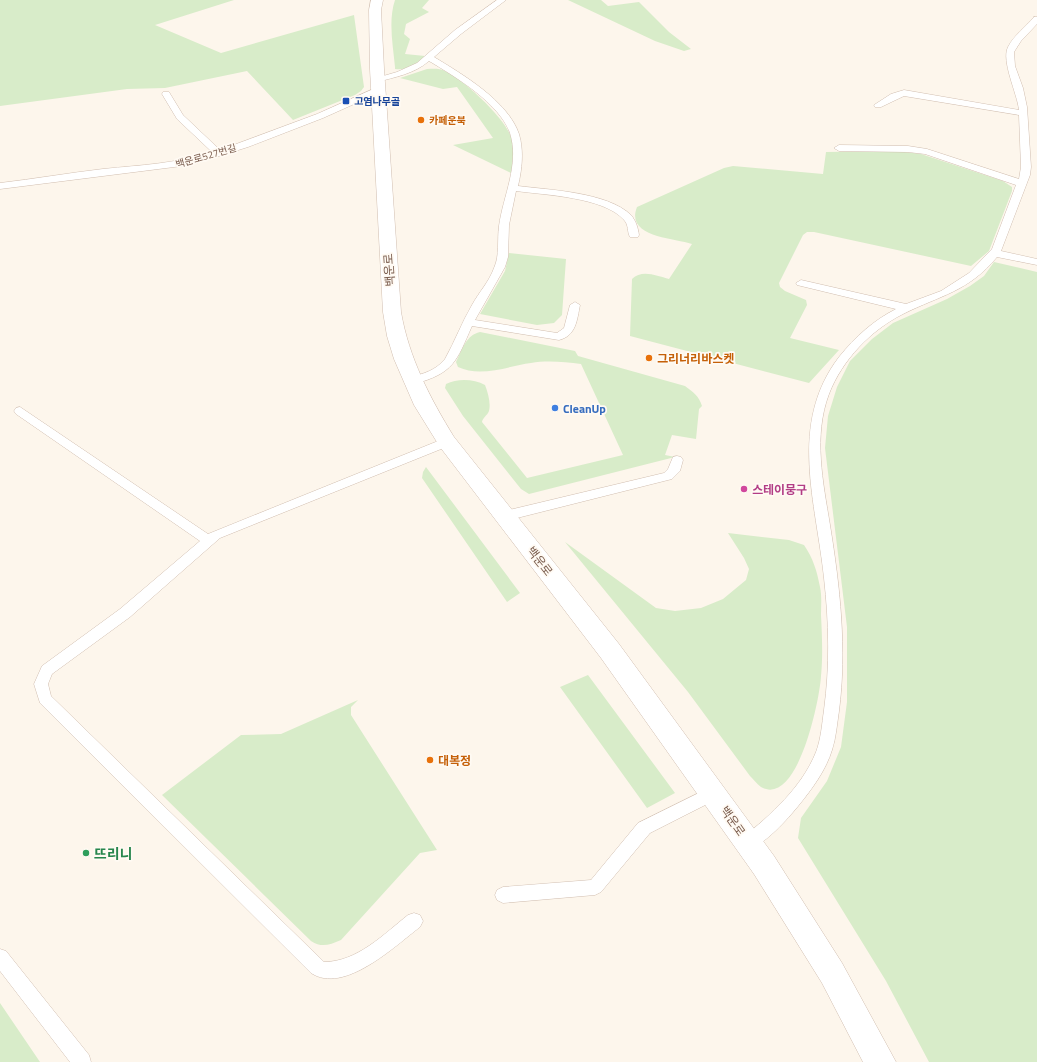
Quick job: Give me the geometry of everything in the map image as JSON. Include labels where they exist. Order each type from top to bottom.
[{"type":"street","name":"백운로","points":[[377,0],[375,10],[378,84],[392,312],[396,336],[424,405],[447,442],[610,651],[748,843],[793,909],[832,973],[880,1062]]},
{"type":"lane","name":"백운로527번길","points":[[0,186],[103,172],[163,167],[187,163],[219,154],[320,116],[378,84],[411,70],[429,58],[458,32],[502,0]]},
{"type":"lane","points":[[748,843],[777,819],[801,792],[824,750],[835,691],[835,630],[831,574],[814,449],[819,407],[830,379],[842,359],[877,325],[896,312],[950,290],[970,279],[999,247],[1005,225],[1025,175],[1026,167],[1019,88],[1010,62],[1009,53],[1012,47],[1037,20]]},
{"type":"lane","points":[[414,380],[433,374],[446,366],[468,322],[500,268],[503,253],[504,224],[518,169],[517,145],[514,133],[508,122],[491,102],[457,75],[429,58]]},
{"type":"lane","points":[[166,94],[180,117],[219,154]]},
{"type":"lane","points":[[878,105],[894,96],[918,94],[984,108],[1022,113]]},
{"type":"lane","points":[[839,148],[908,149],[927,152],[1022,183]]},
{"type":"lane","points":[[513,188],[583,199],[616,208],[626,215],[632,224],[634,235]]},
{"type":"lane","points":[[994,252],[1037,262]]},
{"type":"lane","points":[[801,283],[907,308]]},
{"type":"lane","points":[[468,322],[559,337],[567,334],[570,329],[575,305]]},
{"type":"lane","points":[[20,411],[208,540]]},
{"type":"lane","points":[[414,921],[359,961],[340,970],[322,970],[312,963],[45,699],[40,687],[42,677],[47,670],[119,617],[208,540],[233,527],[324,493],[447,442]]},
{"type":"lane","points":[[505,516],[668,476],[674,471],[677,460]]},
{"type":"lane","points":[[503,894],[595,888],[644,828],[713,793]]},
{"type":"lane","points":[[1,960],[82,1062]]},
{"type":"green space","points":[[0,0],[234,0],[155,25],[221,53],[354,15],[364,87],[355,95],[293,120],[247,71],[165,88],[127,89],[0,106]]},
{"type":"green space","points":[[395,0],[429,0],[422,8],[429,12],[406,24],[404,34],[410,39],[405,54],[425,56],[416,64],[404,69],[395,69],[391,25]]},
{"type":"green space","points":[[568,0],[601,0],[608,6],[639,2],[669,32],[691,49],[684,51],[655,41]]},
{"type":"green space","points":[[427,69],[440,69],[453,75],[472,90],[501,120],[511,137],[513,146],[514,155],[511,173],[453,145],[493,138],[457,87],[443,89],[400,78]]},
{"type":"green space","points":[[896,151],[921,154],[1003,181],[1012,187],[1012,191],[989,251],[971,266],[814,232],[807,232],[803,235],[779,283],[780,287],[785,291],[806,300],[807,305],[790,338],[839,350],[809,383],[630,336],[632,279],[640,274],[645,274],[669,279],[692,244],[663,238],[644,230],[638,225],[635,217],[637,207],[724,168],[733,166],[823,174],[826,152]]},
{"type":"green space","points":[[509,253],[566,259],[562,315],[554,323],[537,325],[480,314],[505,271]]},
{"type":"green space","points":[[994,262],[1037,272],[1037,1062],[929,1062],[886,981],[798,838],[801,818],[827,781],[841,747],[847,702],[847,627],[825,448],[828,416],[837,387],[850,361],[872,339],[893,323],[947,299],[970,286],[984,276]]},
{"type":"green space","points":[[480,332],[575,351],[578,356],[685,386],[693,392],[702,406],[699,409],[696,439],[672,435],[665,455],[675,457],[529,494],[521,489],[463,416],[445,388],[446,384],[466,380],[476,381],[485,385],[490,408],[482,422],[527,478],[623,455],[581,364],[543,362],[485,371],[467,370],[458,367],[456,362],[465,344],[471,336]]},
{"type":"green space","points":[[426,467],[520,593],[507,602],[422,478]]},
{"type":"green space","points":[[728,533],[789,540],[804,545],[814,565],[821,590],[822,661],[820,688],[816,706],[804,748],[796,767],[786,782],[774,789],[761,787],[750,776],[688,692],[565,542],[656,608],[675,611],[701,608],[723,599],[746,580],[749,569],[744,558]]},
{"type":"green space","points":[[588,675],[675,793],[647,808],[560,687]]},
{"type":"green space","points":[[358,700],[351,707],[351,715],[437,850],[420,853],[341,940],[322,945],[311,941],[162,795],[241,735],[281,734]]},
{"type":"green space","points":[[0,1003],[40,1062],[0,1062]]},
{"type":"place","name":"고염나무골","points":[[346,101]]},
{"type":"place","name":"카페운북","points":[[421,120]]},
{"type":"place","name":"그리너리바스켓","points":[[649,358]]},
{"type":"place","name":"CleanUp","points":[[555,408]]},
{"type":"place","name":"스테이뭉구","points":[[744,489]]},
{"type":"place","name":"대복정","points":[[430,760]]},
{"type":"place","name":"뜨리니","points":[[86,853]]}]
